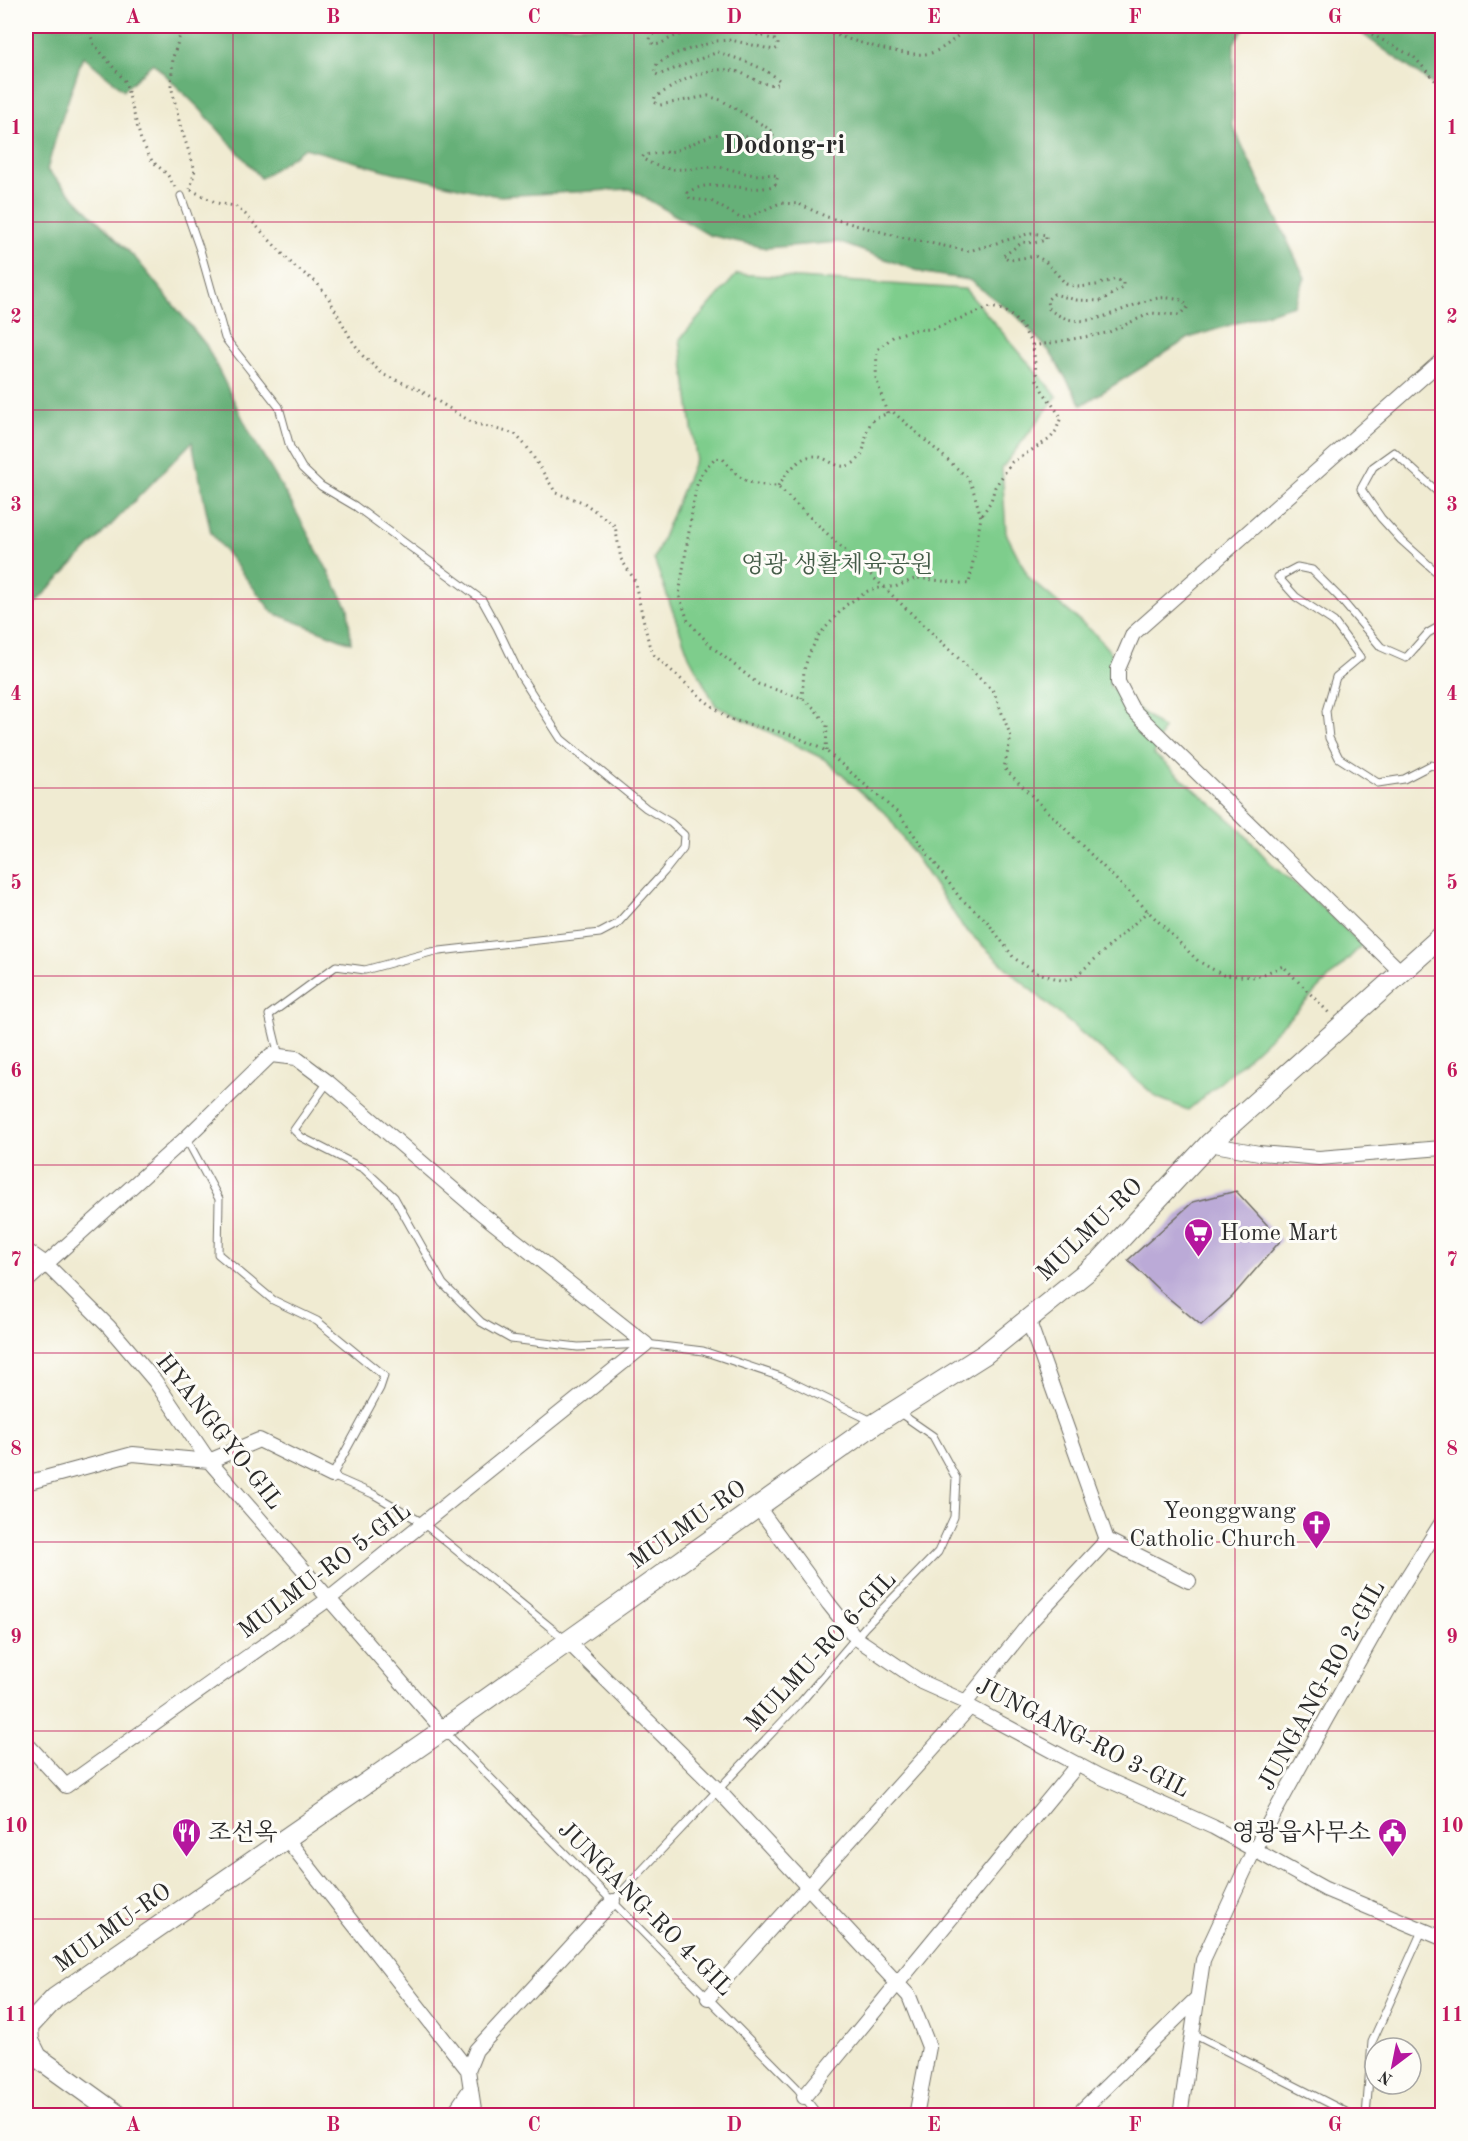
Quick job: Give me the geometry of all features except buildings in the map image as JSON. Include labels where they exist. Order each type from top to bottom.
[{"type":"main road","name":"MULMU-RO","points":[[119,2115],[37,2057],[29,2042],[28,2027],[55,1998],[443,1730],[876,1423],[985,1354],[1100,1261],[1209,1144],[1443,936]]},
{"type":"street","points":[[1402,973],[1132,709],[1118,682],[1118,669],[1133,634],[1443,360]]},
{"type":"street","points":[[26,1282],[186,1138],[271,1055],[296,1058],[328,1082],[481,1214],[646,1344]]},
{"type":"street","points":[[1209,1144],[1259,1153],[1319,1158],[1443,1148]]},
{"type":"street","name":"HYANGGYO-GIL","points":[[26,1250],[46,1264],[108,1327],[155,1381],[209,1461],[443,1730]]},
{"type":"street","points":[[1028,1319],[1107,1540],[1189,1581]]},
{"type":"street","name":"MULMU-RO 5-GIL","points":[[26,1743],[66,1786],[330,1598],[646,1344]]},
{"type":"street","points":[[26,1483],[133,1454],[209,1461],[259,1440],[332,1476]]},
{"type":"street","name":"JUNGANG-RO 3-GIL","points":[[757,1506],[856,1638],[921,1682],[1129,1790],[1213,1827],[1325,1889],[1443,1938]]},
{"type":"street","name":"JUNGANG-RO 2-GIL","points":[[1180,2115],[1203,1960],[1254,1850],[1396,1594],[1443,1522]]},
{"type":"street","points":[[708,1998],[968,1705],[1033,1619],[1107,1540]]},
{"type":"street","points":[[567,1641],[717,1789],[909,1996],[929,2047],[916,2115]]},
{"type":"street","points":[[804,2097],[1078,1764]]},
{"type":"street","points":[[286,1838],[468,2070],[475,2115]]},
{"type":"street","points":[[468,2070],[476,2050],[613,1901]]},
{"type":"street","points":[[1076,2115],[1197,1998]]},
{"type":"street","points":[[452,2115],[471,2088]]},
{"type":"lane","points":[[181,196],[225,339],[279,407],[290,447],[302,468],[321,486],[355,506],[482,600],[520,675],[561,739],[646,808],[671,823],[684,835],[683,848],[664,872],[617,924],[600,933],[431,952],[365,970],[336,966],[269,1015],[279,1056]]},
{"type":"lane","points":[[1443,496],[1394,452],[1373,466],[1361,489],[1387,525],[1443,577]]},
{"type":"lane","points":[[1443,625],[1428,633],[1406,658],[1381,647],[1338,596],[1312,570],[1297,567],[1278,577],[1296,597],[1334,622],[1360,657],[1336,677],[1326,711],[1329,738],[1339,758],[1378,783],[1404,779],[1431,765],[1443,768]]},
{"type":"lane","points":[[328,1082],[294,1130],[301,1137],[364,1169],[394,1197],[443,1284],[481,1322],[511,1339],[578,1347],[646,1344],[703,1351],[781,1377],[876,1423]]},
{"type":"lane","points":[[186,1138],[219,1198],[218,1254],[273,1300],[318,1321],[384,1376],[380,1389],[332,1476],[373,1494],[423,1523],[567,1641]]},
{"type":"lane","name":"MULMU-RO 6-GIL","points":[[613,1901],[801,1702],[856,1638],[938,1552],[954,1517],[956,1478],[933,1436],[895,1410]]},
{"type":"lane","name":"JUNGANG-RO 4-GIL","points":[[443,1730],[708,1998],[819,2115]]},
{"type":"lane","points":[[1366,2115],[1372,2042],[1422,1931]]},
{"type":"lane","points":[[1191,2033],[1354,2115]]},
{"type":"path","points":[[88,26],[93,43],[126,81],[141,140],[152,161],[167,174],[181,196]]},
{"type":"path","points":[[183,26],[173,57],[171,85],[180,125],[195,170],[185,208]]},
{"type":"path","points":[[683,26],[651,35],[650,40],[654,45],[660,44],[673,37],[710,26]]},
{"type":"path","points":[[728,26],[774,40],[778,42],[778,48],[774,50],[731,40],[716,40],[674,54],[657,64],[654,74],[658,75],[718,52],[776,77],[778,84],[772,86],[738,72],[706,71],[655,97],[654,102],[660,105],[708,96],[721,100],[771,130],[775,142],[770,143],[732,133],[712,135],[675,151],[644,155],[642,158],[659,167],[679,170],[716,167],[753,175],[768,173],[778,176],[775,185],[765,189],[710,185],[696,187],[687,193],[690,199],[711,201],[740,218],[748,217],[780,203],[799,204],[827,216],[863,227],[900,237],[969,250],[1031,232],[1046,235],[1046,240],[1034,243],[1023,242],[1003,256],[1010,260],[1035,256],[1045,261],[1065,284],[1079,287],[1116,279],[1123,282],[1123,288],[1100,301],[1076,300],[1054,294],[1047,300],[1048,308],[1055,314],[1068,319],[1088,321],[1160,297],[1182,300],[1188,307],[1179,315],[1151,313],[1107,333],[1033,346]]},
{"type":"path","points":[[809,26],[887,49],[918,54],[929,54],[939,50],[968,26]]},
{"type":"path","points":[[1356,26],[1414,57],[1443,88]]},
{"type":"path","points":[[189,190],[217,203],[235,206],[245,214],[295,267],[316,282],[328,297],[363,356],[384,375],[418,389],[474,423],[515,434],[527,447],[556,493],[583,502],[615,526],[621,559],[634,579],[649,644],[654,655],[703,699],[729,718],[795,736],[826,751],[899,814],[960,898],[986,920],[1014,958],[1035,972],[1061,980],[1074,978],[1148,911]]},
{"type":"path","points":[[802,698],[804,670],[809,654],[819,635],[846,605],[868,591],[895,587],[917,578],[969,584],[981,517],[991,501],[995,487],[1012,462],[1050,439],[1061,417],[1037,380],[1033,346],[1023,328],[1013,317],[1002,310],[991,307],[932,329],[913,330],[894,336],[877,350],[876,378],[887,413]]},
{"type":"path","points":[[777,486],[789,469],[800,460],[812,455],[822,456],[844,466],[854,463],[864,451],[867,430],[873,420],[892,411],[967,477],[981,517]]},
{"type":"path","points":[[826,751],[827,725],[802,698],[758,684],[712,647],[688,621],[679,595],[696,487],[703,471],[715,458],[723,459],[741,478],[752,485],[777,486],[994,692],[1011,737],[1004,768],[1198,961],[1222,975],[1256,977],[1283,966],[1342,1026]]},
{"type":"green space","points":[[26,26],[1246,26],[1234,43],[1232,124],[1305,278],[1294,305],[1189,338],[1082,405],[1050,352],[1018,317],[969,280],[924,273],[838,242],[766,248],[709,235],[630,189],[498,196],[392,172],[305,148],[261,178],[200,109],[153,63],[124,90],[83,56],[47,170],[137,260],[206,345],[252,437],[293,506],[348,608],[351,643],[273,613],[211,533],[192,442],[34,604],[26,607]]},
{"type":"green space","points":[[1351,26],[1442,26],[1442,91]]},
{"type":"green space","name":"영광 생활체육공원","points":[[737,274],[965,289],[1057,396],[1002,468],[1006,533],[1029,578],[1094,633],[1117,660],[1109,685],[1163,729],[1154,754],[1236,825],[1274,867],[1312,898],[1362,945],[1256,1050],[1188,1110],[1158,1098],[1016,977],[963,927],[888,816],[824,759],[716,706],[689,656],[654,559],[696,457],[680,339]]},
{"type":"place","name":"Home Mart","points":[[1199,1258]]},
{"type":"place","name":"Yeonggwang Catholic Church","points":[[1317,1550]]},
{"type":"place","name":"조선옥","points":[[187,1858]]},
{"type":"place","name":"영광읍사무소","points":[[1392,1858]]},
{"type":"district","name":"Dodong-ri","points":[[784,144]]}]
